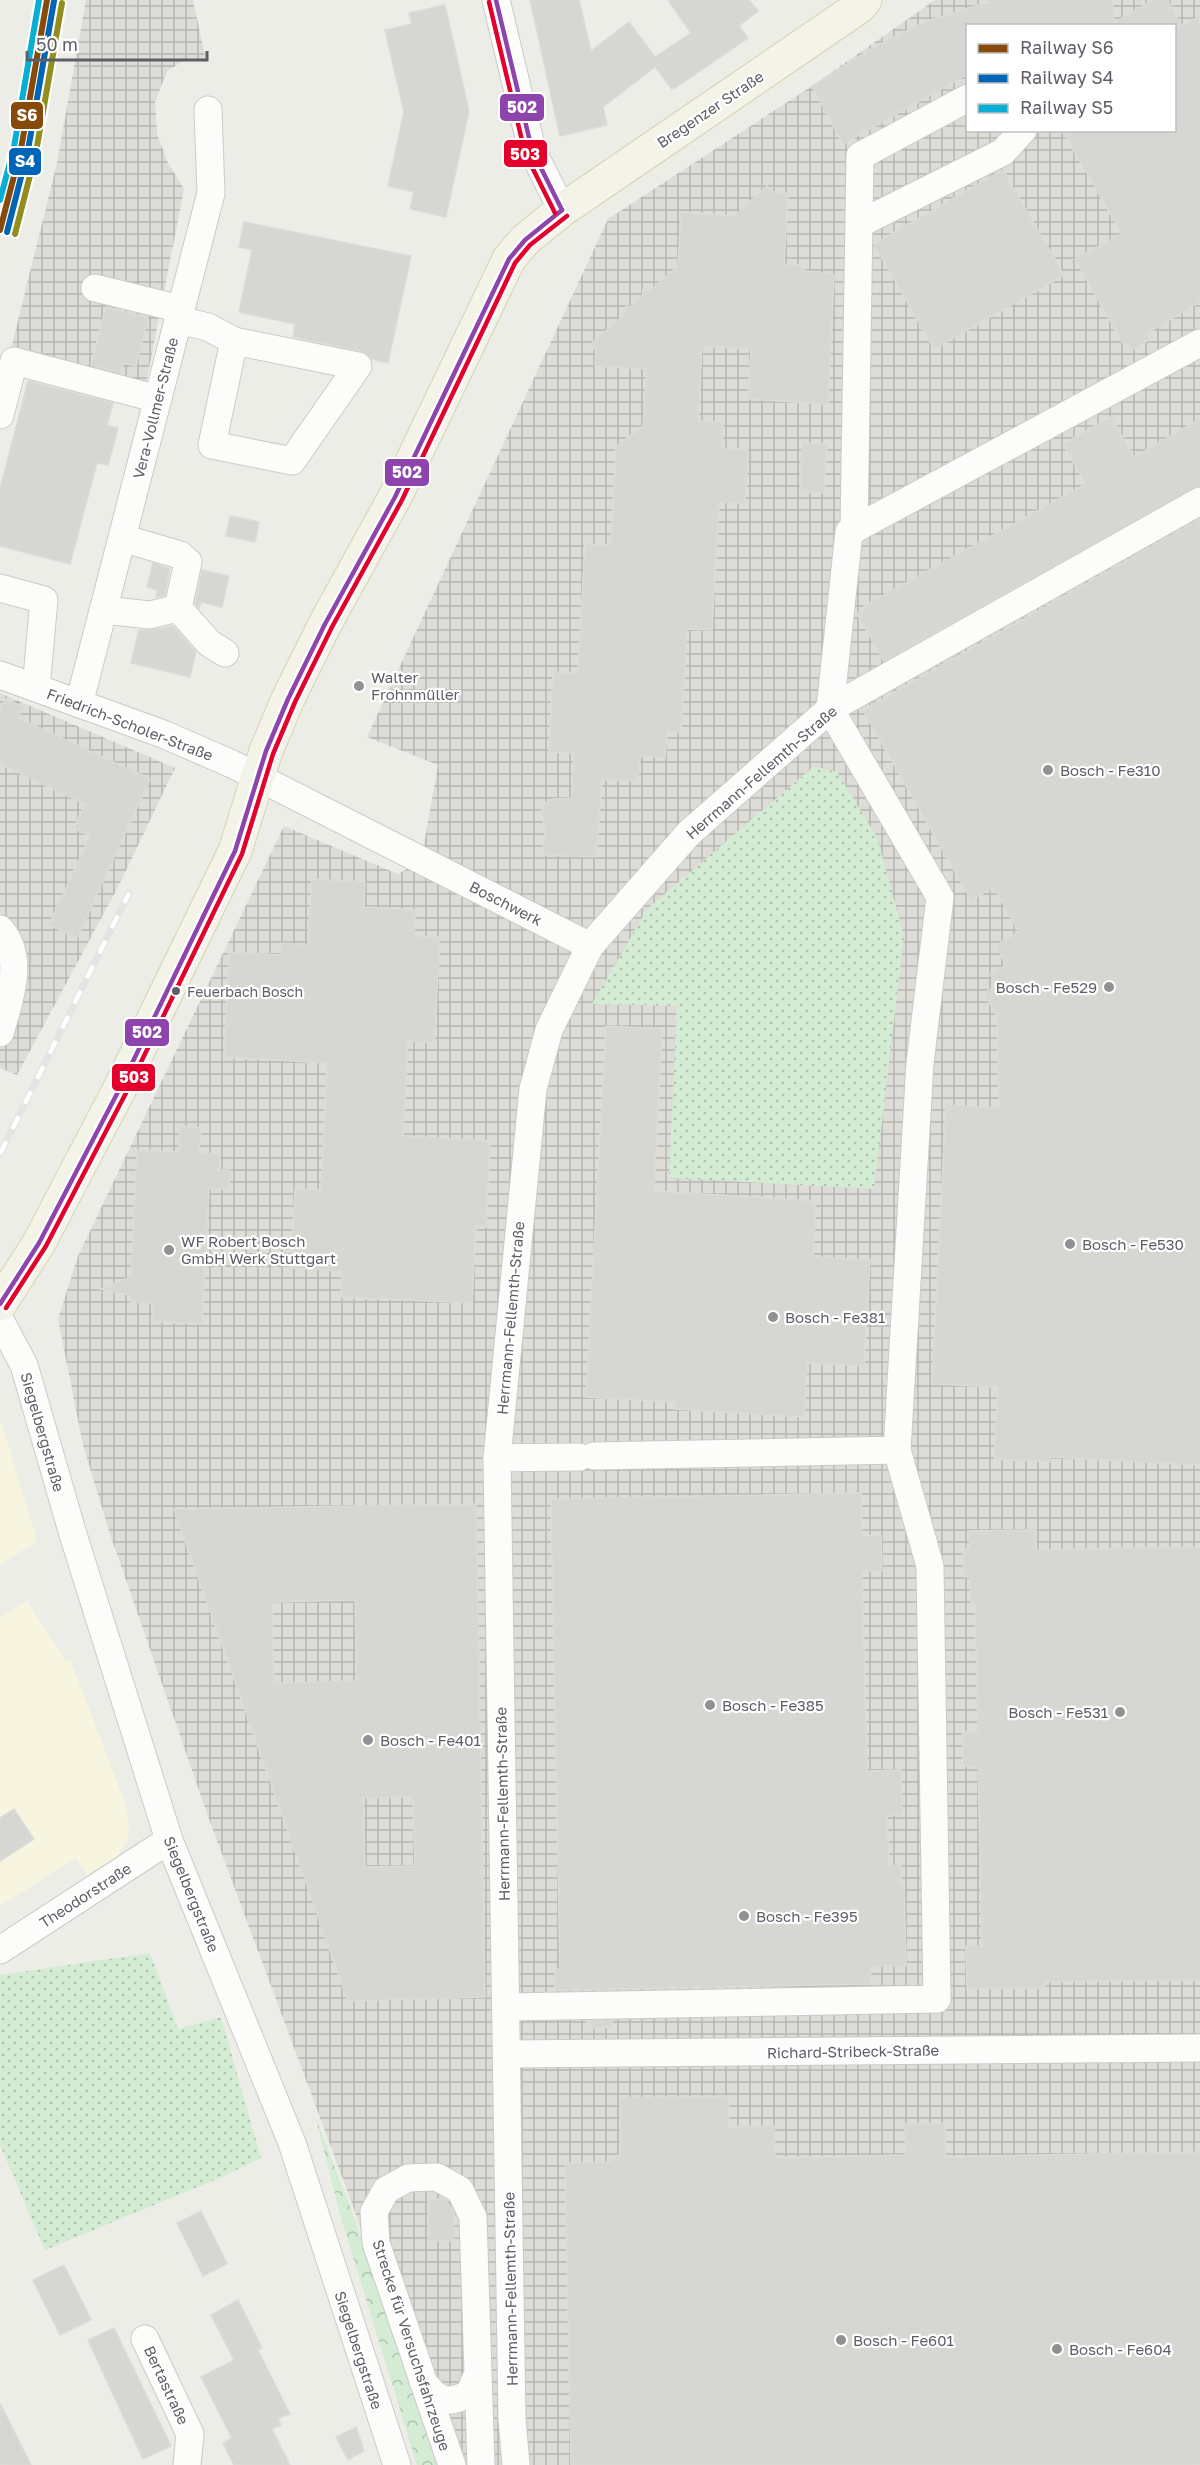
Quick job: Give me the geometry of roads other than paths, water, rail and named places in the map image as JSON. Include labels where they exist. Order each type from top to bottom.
[{"type":"main road","name":"Bregenzer Straße","points":[[0,1304],[39,1243],[120,1088],[235,851],[278,722],[314,645],[395,497],[509,259],[525,240],[562,210],[869,2]]},
{"type":"street","points":[[499,1],[532,150],[546,183],[562,210]]},
{"type":"street","points":[[854,530],[854,409],[861,223],[860,156],[966,99]]},
{"type":"street","name":"Vera-Vollmer-Straße","points":[[79,704],[211,193],[208,110]]},
{"type":"street","points":[[861,223],[1003,152],[1021,132]]},
{"type":"street","points":[[95,288],[179,314],[234,341],[358,366],[292,461],[212,446],[234,341]]},
{"type":"street","points":[[506,2007],[937,1999],[930,1566],[897,1450],[920,1063],[940,897],[830,710],[849,532],[1200,344]]},
{"type":"street","points":[[0,415],[14,361],[158,399]]},
{"type":"street","name":"Herrmann-Fellemth-Straße","points":[[516,2465],[512,2407],[497,1458],[533,1089],[549,1030],[590,946],[689,833],[830,710],[1200,501]]},
{"type":"street","points":[[122,538],[180,555],[188,562],[178,608]]},
{"type":"street","points":[[0,588],[44,600],[36,688]]},
{"type":"street","points":[[103,610],[150,615],[178,608]]},
{"type":"street","points":[[178,608],[209,644],[225,652]]},
{"type":"street","name":"Friedrich-Scholer-Straße","points":[[0,675],[163,734],[258,777],[421,861]]},
{"type":"street","name":"Boschwerk","points":[[421,861],[590,946]]},
{"type":"street","points":[[0,929],[10,950],[15,981],[0,1034]]},
{"type":"street","name":"Siegelbergstraße","points":[[0,1320],[24,1365],[72,1531],[169,1840],[292,2143],[397,2465]]},
{"type":"street","points":[[497,1458],[897,1450]]},
{"type":"street","name":"Theodorstraße","points":[[0,1950],[169,1840]]},
{"type":"street","name":"Richard-Stribeck-Straße","points":[[507,2054],[1200,2048]]},
{"type":"street","name":"Strecke für Versuchsfahrzeuge","points":[[452,2465],[376,2243],[374,2212],[386,2190],[408,2178],[437,2177],[460,2190],[473,2217],[476,2378],[481,2465]]},
{"type":"street","name":"Bertastraße","points":[[145,2339],[190,2434],[187,2465]]},
{"type":"street","points":[[423,2382],[436,2398],[453,2401],[469,2394],[476,2378]]},
{"type":"railway","points":[[0,1154],[129,893]]},
{"type":"rail line","name":"S5","points":[[0,200],[14,147],[39,0]]},
{"type":"rail line","name":"S6","points":[[0,230],[21,149],[47,0]]},
{"type":"rail line","name":"S4","points":[[7,232],[28,150],[54,1]]},
{"type":"place","name":"Walter Frohnmüller","points":[[359,686]]},
{"type":"place","name":"Bosch - Fe310","points":[[1048,770]]},
{"type":"place","name":"Bosch - Fe529","points":[[1109,987]]},
{"type":"place","name":"Feuerbach Bosch","points":[[176,991]]},
{"type":"place","name":"Bosch - Fe530","points":[[1070,1244]]},
{"type":"place","name":"WF Robert Bosch GmbH Werk Stuttgart","points":[[169,1250]]},
{"type":"place","name":"Bosch - Fe381","points":[[773,1317]]},
{"type":"place","name":"Bosch - Fe385","points":[[710,1705]]},
{"type":"place","name":"Bosch - Fe531","points":[[1120,1712]]},
{"type":"place","name":"Bosch - Fe401","points":[[368,1740]]},
{"type":"place","name":"Bosch - Fe395","points":[[744,1916]]},
{"type":"place","name":"Bosch - Fe601","points":[[841,2340]]},
{"type":"place","name":"Bosch - Fe604","points":[[1057,2349]]}]
